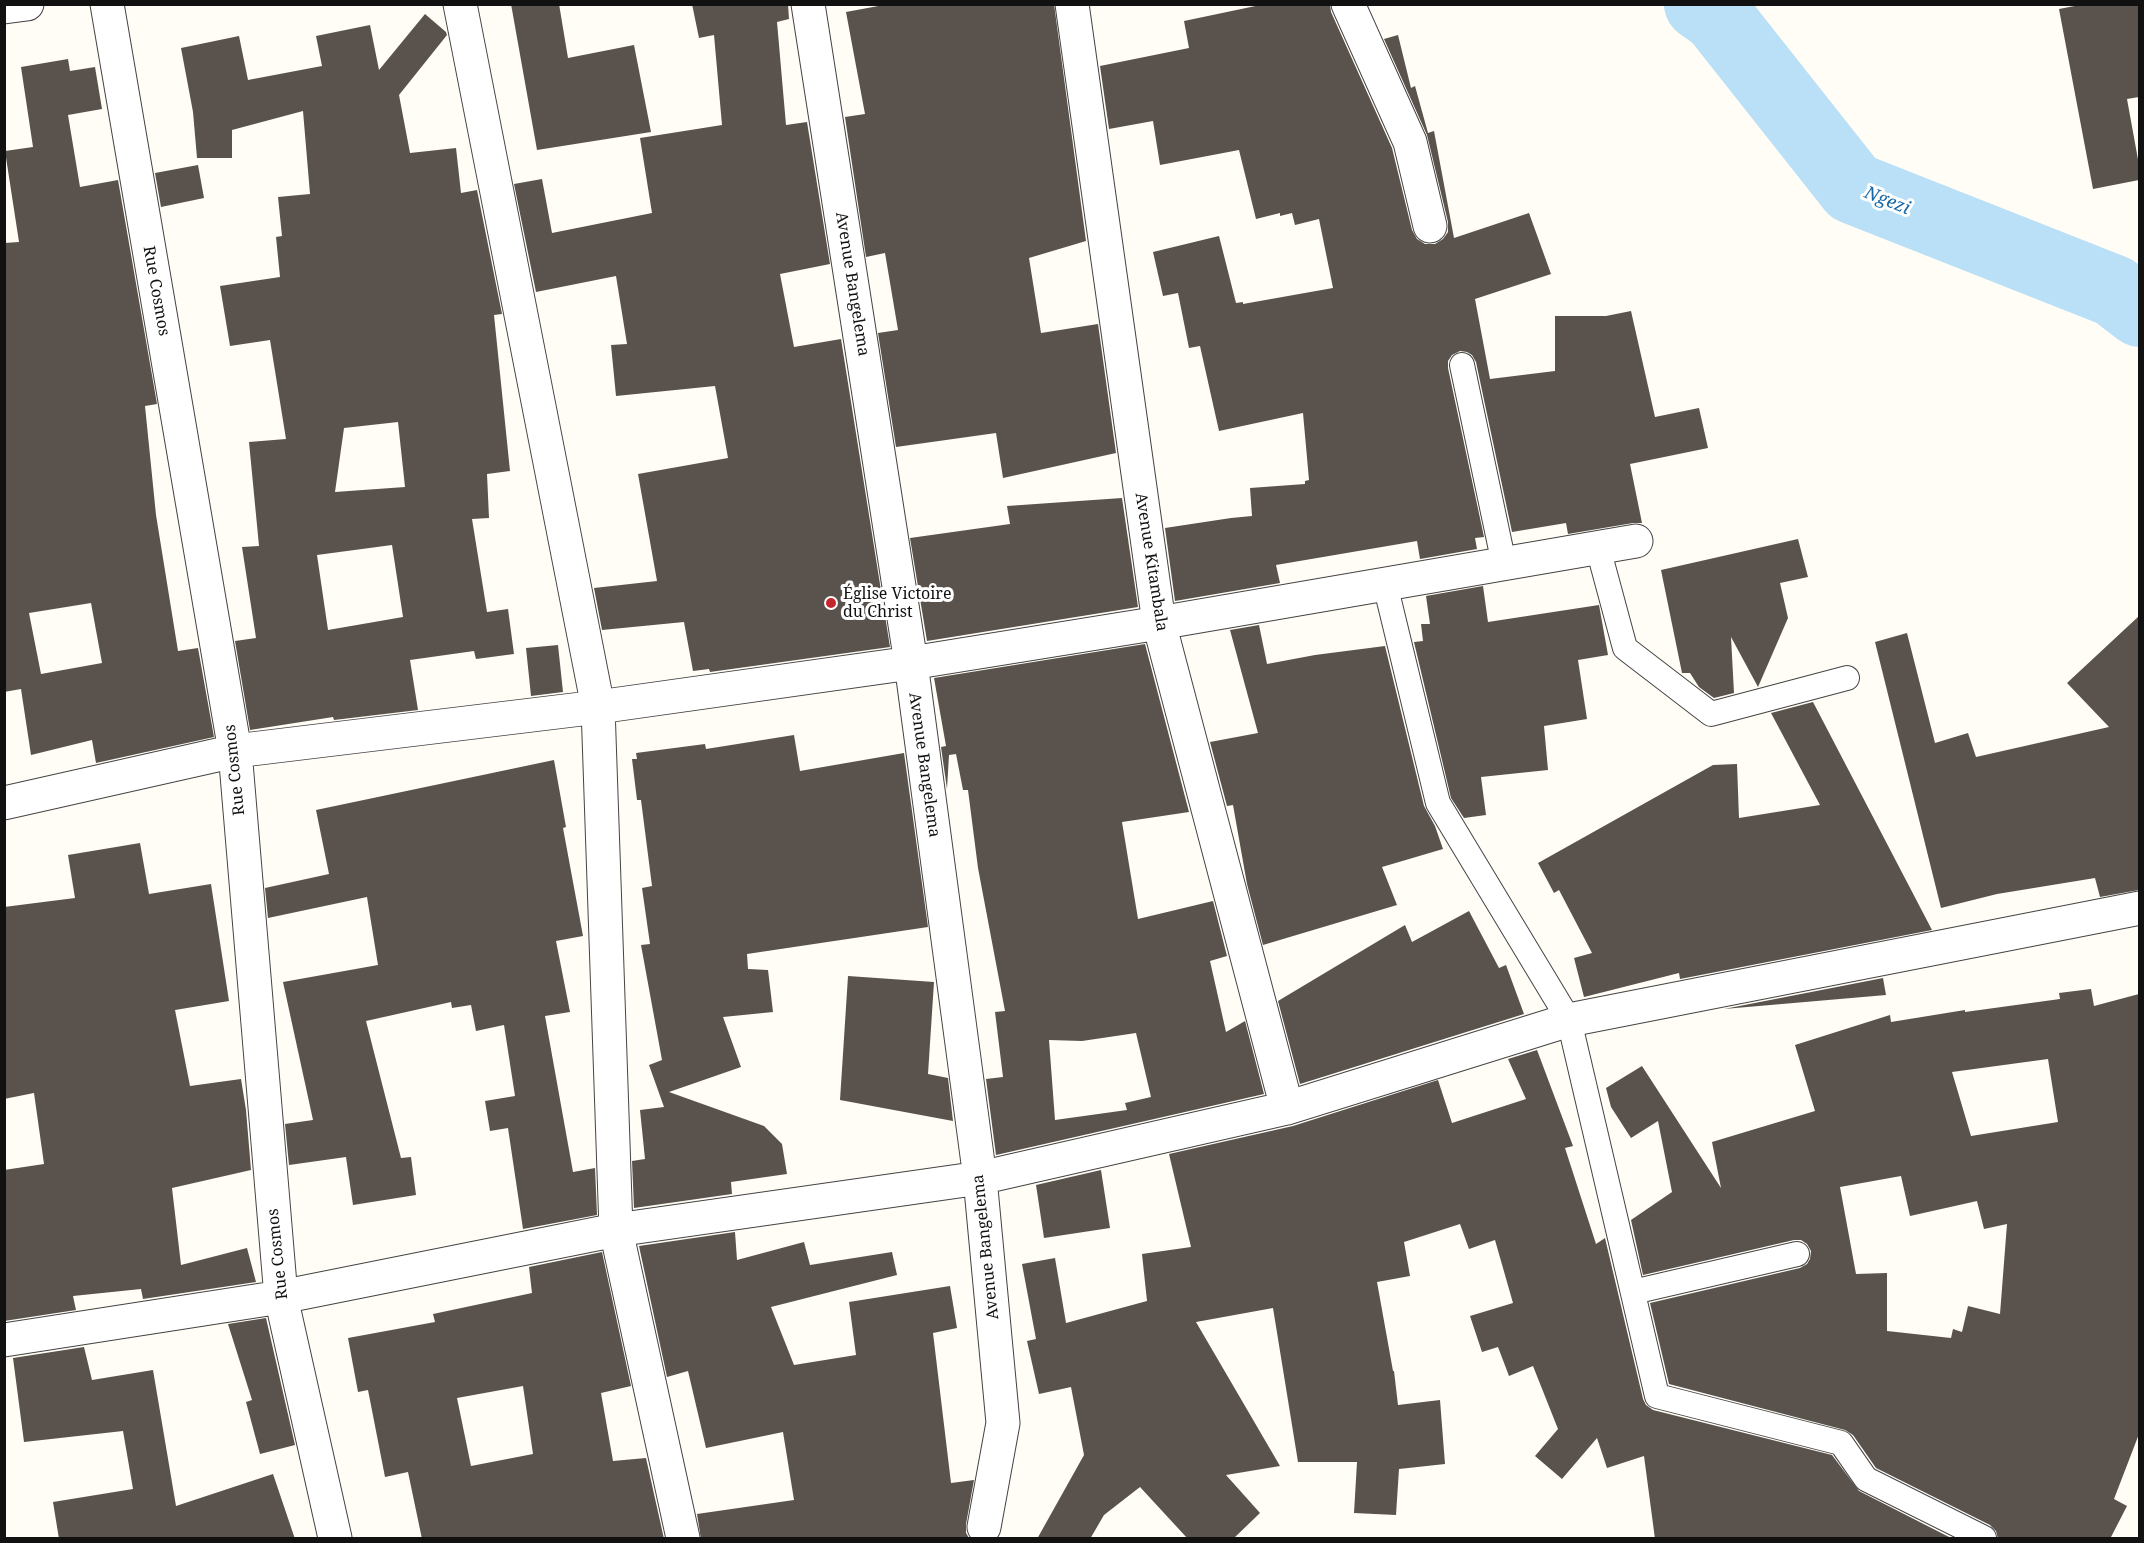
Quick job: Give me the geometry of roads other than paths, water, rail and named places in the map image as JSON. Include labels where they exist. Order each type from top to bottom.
[{"type":"street","points":[[4,7],[27,4]]},
{"type":"street","name":"Rue Cosmos","points":[[107,4],[235,751],[281,1297],[335,1539]]},
{"type":"street","points":[[460,4],[598,707],[616,1230],[683,1539]]},
{"type":"street","name":"Avenue Bangelema","points":[[808,4],[911,663],[980,1178],[1003,1424],[984,1527]]},
{"type":"street","name":"Avenue Kitambala","points":[[1072,4],[1159,623],[1287,1108]]},
{"type":"street","points":[[1348,4],[1410,142],[1430,226]]},
{"type":"street","points":[[4,803],[235,751],[598,707],[911,663],[1636,541]]},
{"type":"street","points":[[4,1340],[281,1297],[616,1230],[980,1178],[1287,1108],[1569,1020],[2139,908]]},
{"type":"lane","points":[[1462,365],[1504,564]]},
{"type":"lane","points":[[1598,548],[1625,648],[1711,714],[1847,678]]},
{"type":"lane","points":[[1385,584],[1438,803],[1569,1020],[1657,1396],[1841,1443],[1866,1479],[1984,1539]]},
{"type":"lane","points":[[1633,1292],[1797,1254]]},
{"type":"waterway","name":"Ngezi","points":[[1700,4],[1717,16],[1853,188],[2114,291],[2140,311]]},
{"type":"place","name":"Église Victoire du Christ","points":[[831,603]]}]
